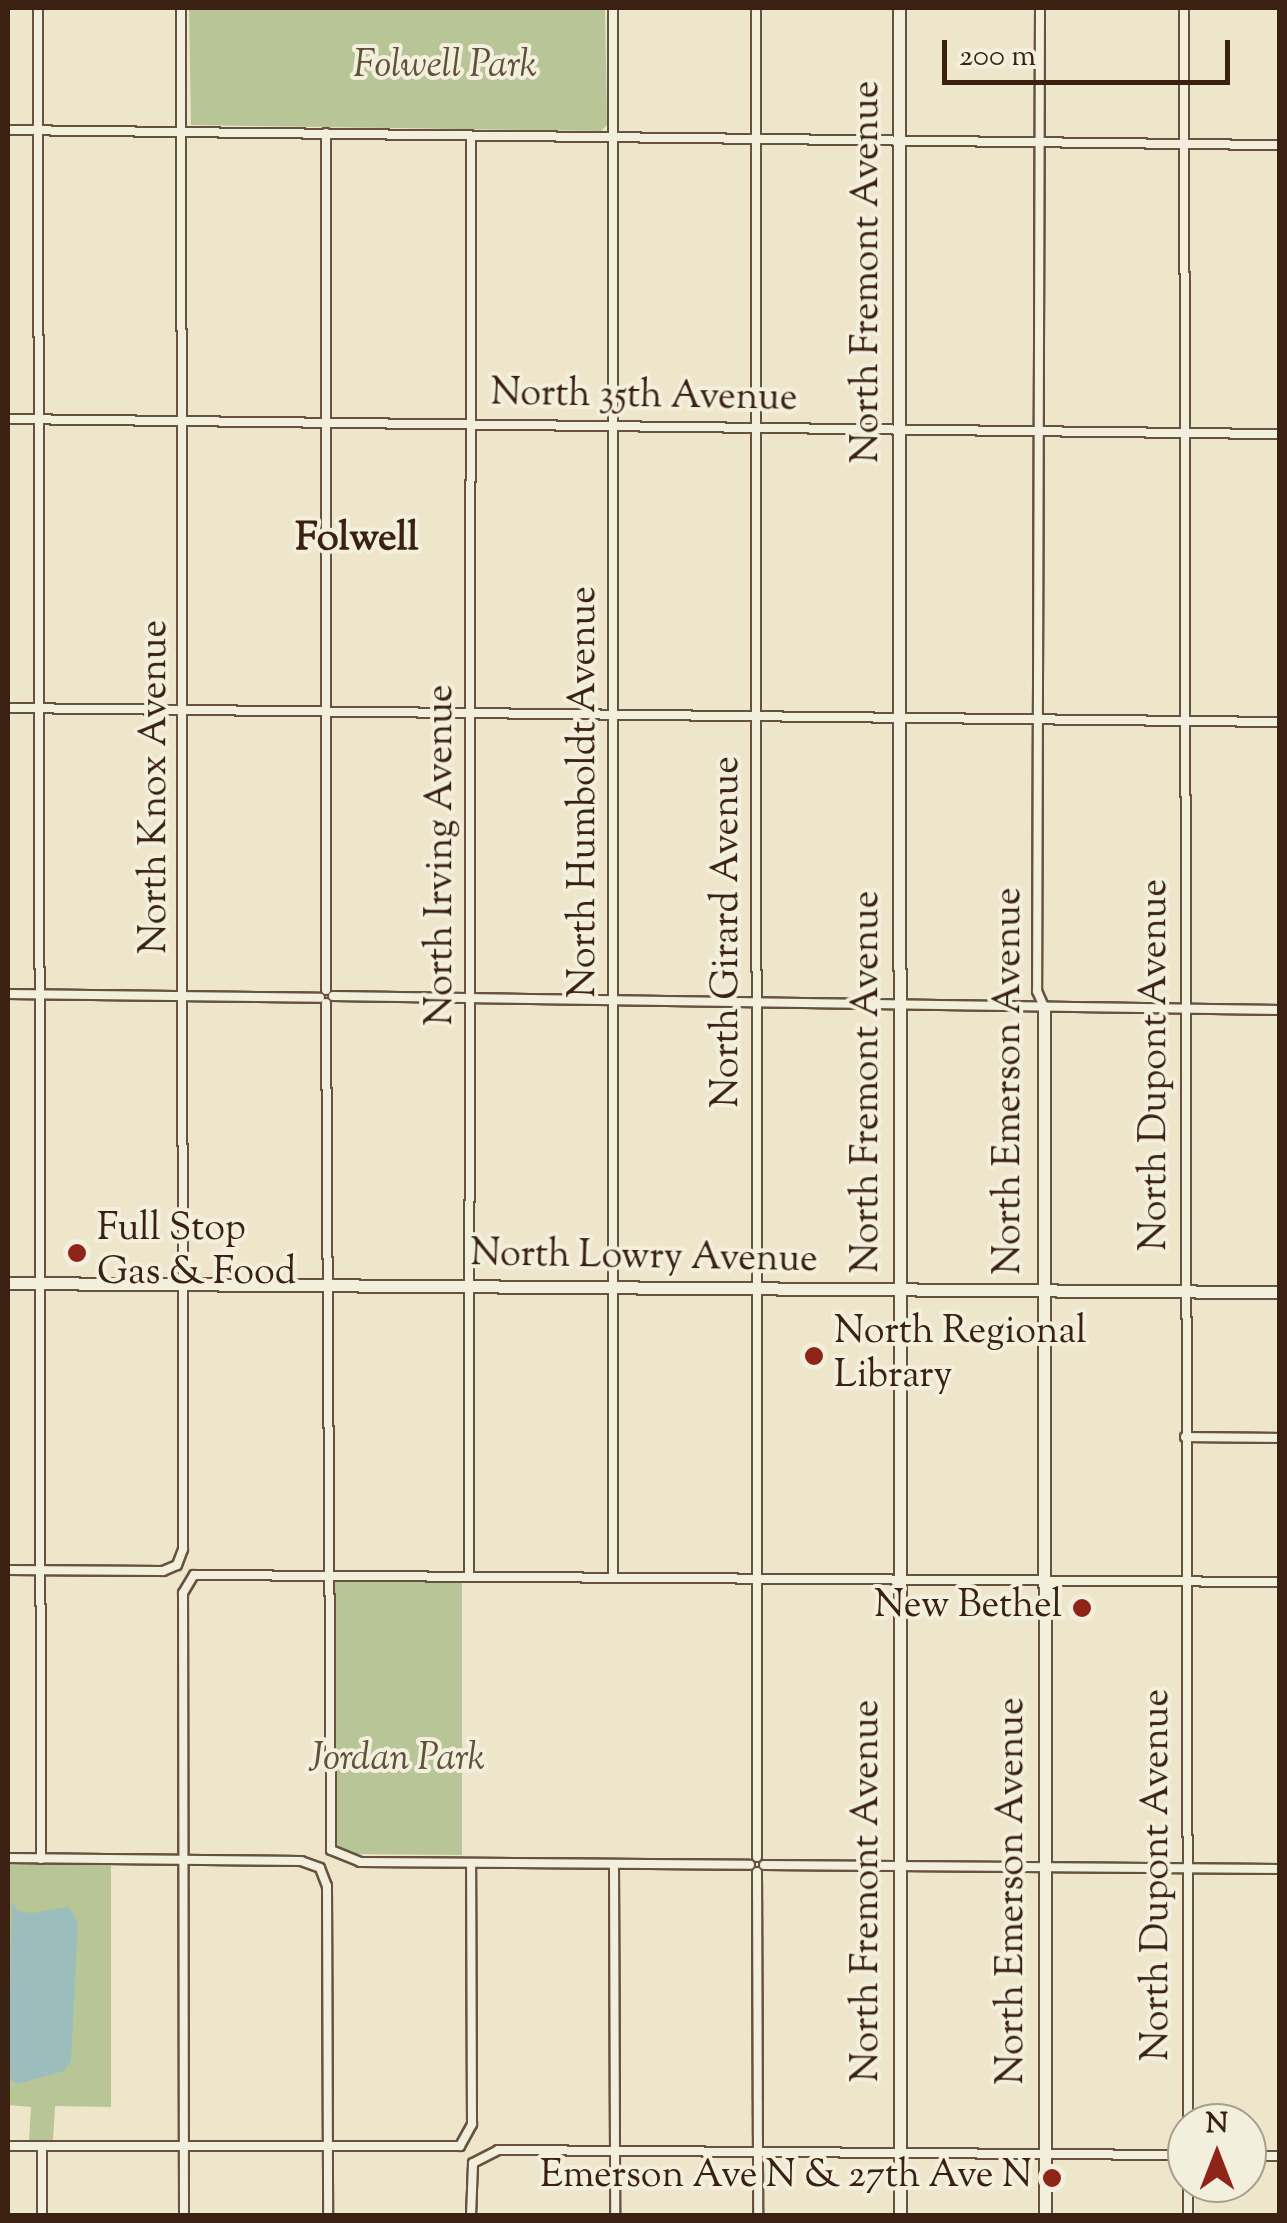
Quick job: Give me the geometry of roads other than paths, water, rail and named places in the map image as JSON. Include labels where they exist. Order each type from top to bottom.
[{"type":"street","points":[[38,8],[40,1859]]},
{"type":"street","name":"North Knox Avenue","points":[[40,1570],[158,1572],[177,1565],[183,1549],[181,8]]},
{"type":"street","name":"North Humboldt Avenue","points":[[613,8],[613,1576]]},
{"type":"street","name":"North Girard Avenue","points":[[756,8],[758,2216]]},
{"type":"street","name":"North Fremont Avenue","points":[[898,8],[900,2216]]},
{"type":"street","name":"North Emerson Avenue","points":[[1040,8],[1043,720],[1042,976],[1038,992],[1044,1007],[1041,1293],[1045,2216]]},
{"type":"street","name":"North Dupont Avenue","points":[[1184,8],[1188,2103]]},
{"type":"street","points":[[8,130],[1280,145]]},
{"type":"street","points":[[326,133],[327,1833],[334,1854],[360,1862],[1280,1869]]},
{"type":"street","name":"North Irving Avenue","points":[[470,136],[470,1574]]},
{"type":"street","name":"North 35th Avenue","points":[[8,420],[470,422],[1280,434]]},
{"type":"street","points":[[8,708],[1280,722]]},
{"type":"street","points":[[8,994],[1280,1010]]},
{"type":"street","name":"North Lowry Avenue","points":[[8,1282],[756,1291],[1280,1292]]},
{"type":"street","points":[[1185,1437],[1280,1438]]},
{"type":"street","points":[[8,1570],[40,1570]]},
{"type":"street","points":[[184,2216],[183,1593],[189,1578],[204,1572],[326,1572],[1042,1584],[1280,1582]]},
{"type":"street","points":[[8,1858],[302,1861],[320,1868],[327,1886],[328,2216]]},
{"type":"street","points":[[8,2146],[441,2150],[464,2143],[472,2124],[470,1863]]},
{"type":"street","points":[[614,1864],[615,2216]]},
{"type":"street","points":[[42,2147],[42,2216]]},
{"type":"street","points":[[471,2216],[477,2156],[498,2150],[1167,2155]]},
{"type":"water","points":[[12,1901],[18,1911],[32,1913],[69,1907],[78,1922],[71,2061],[64,2071],[17,2084],[8,2077]]},
{"type":"place","name":"Full Stop Gas & Food","points":[[77,1253]]},
{"type":"place","name":"North Regional Library","points":[[814,1356]]},
{"type":"place","name":"New Bethel","points":[[1082,1608]]},
{"type":"place","name":"Emerson Ave N & 27th Ave N","points":[[1052,2178]]},
{"type":"district","name":"Folwell","points":[[357,540]]},
{"type":"park label","name":"Folwell Park","points":[[445,68]]},
{"type":"park label","name":"Jordan Park","points":[[397,1761]]}]
